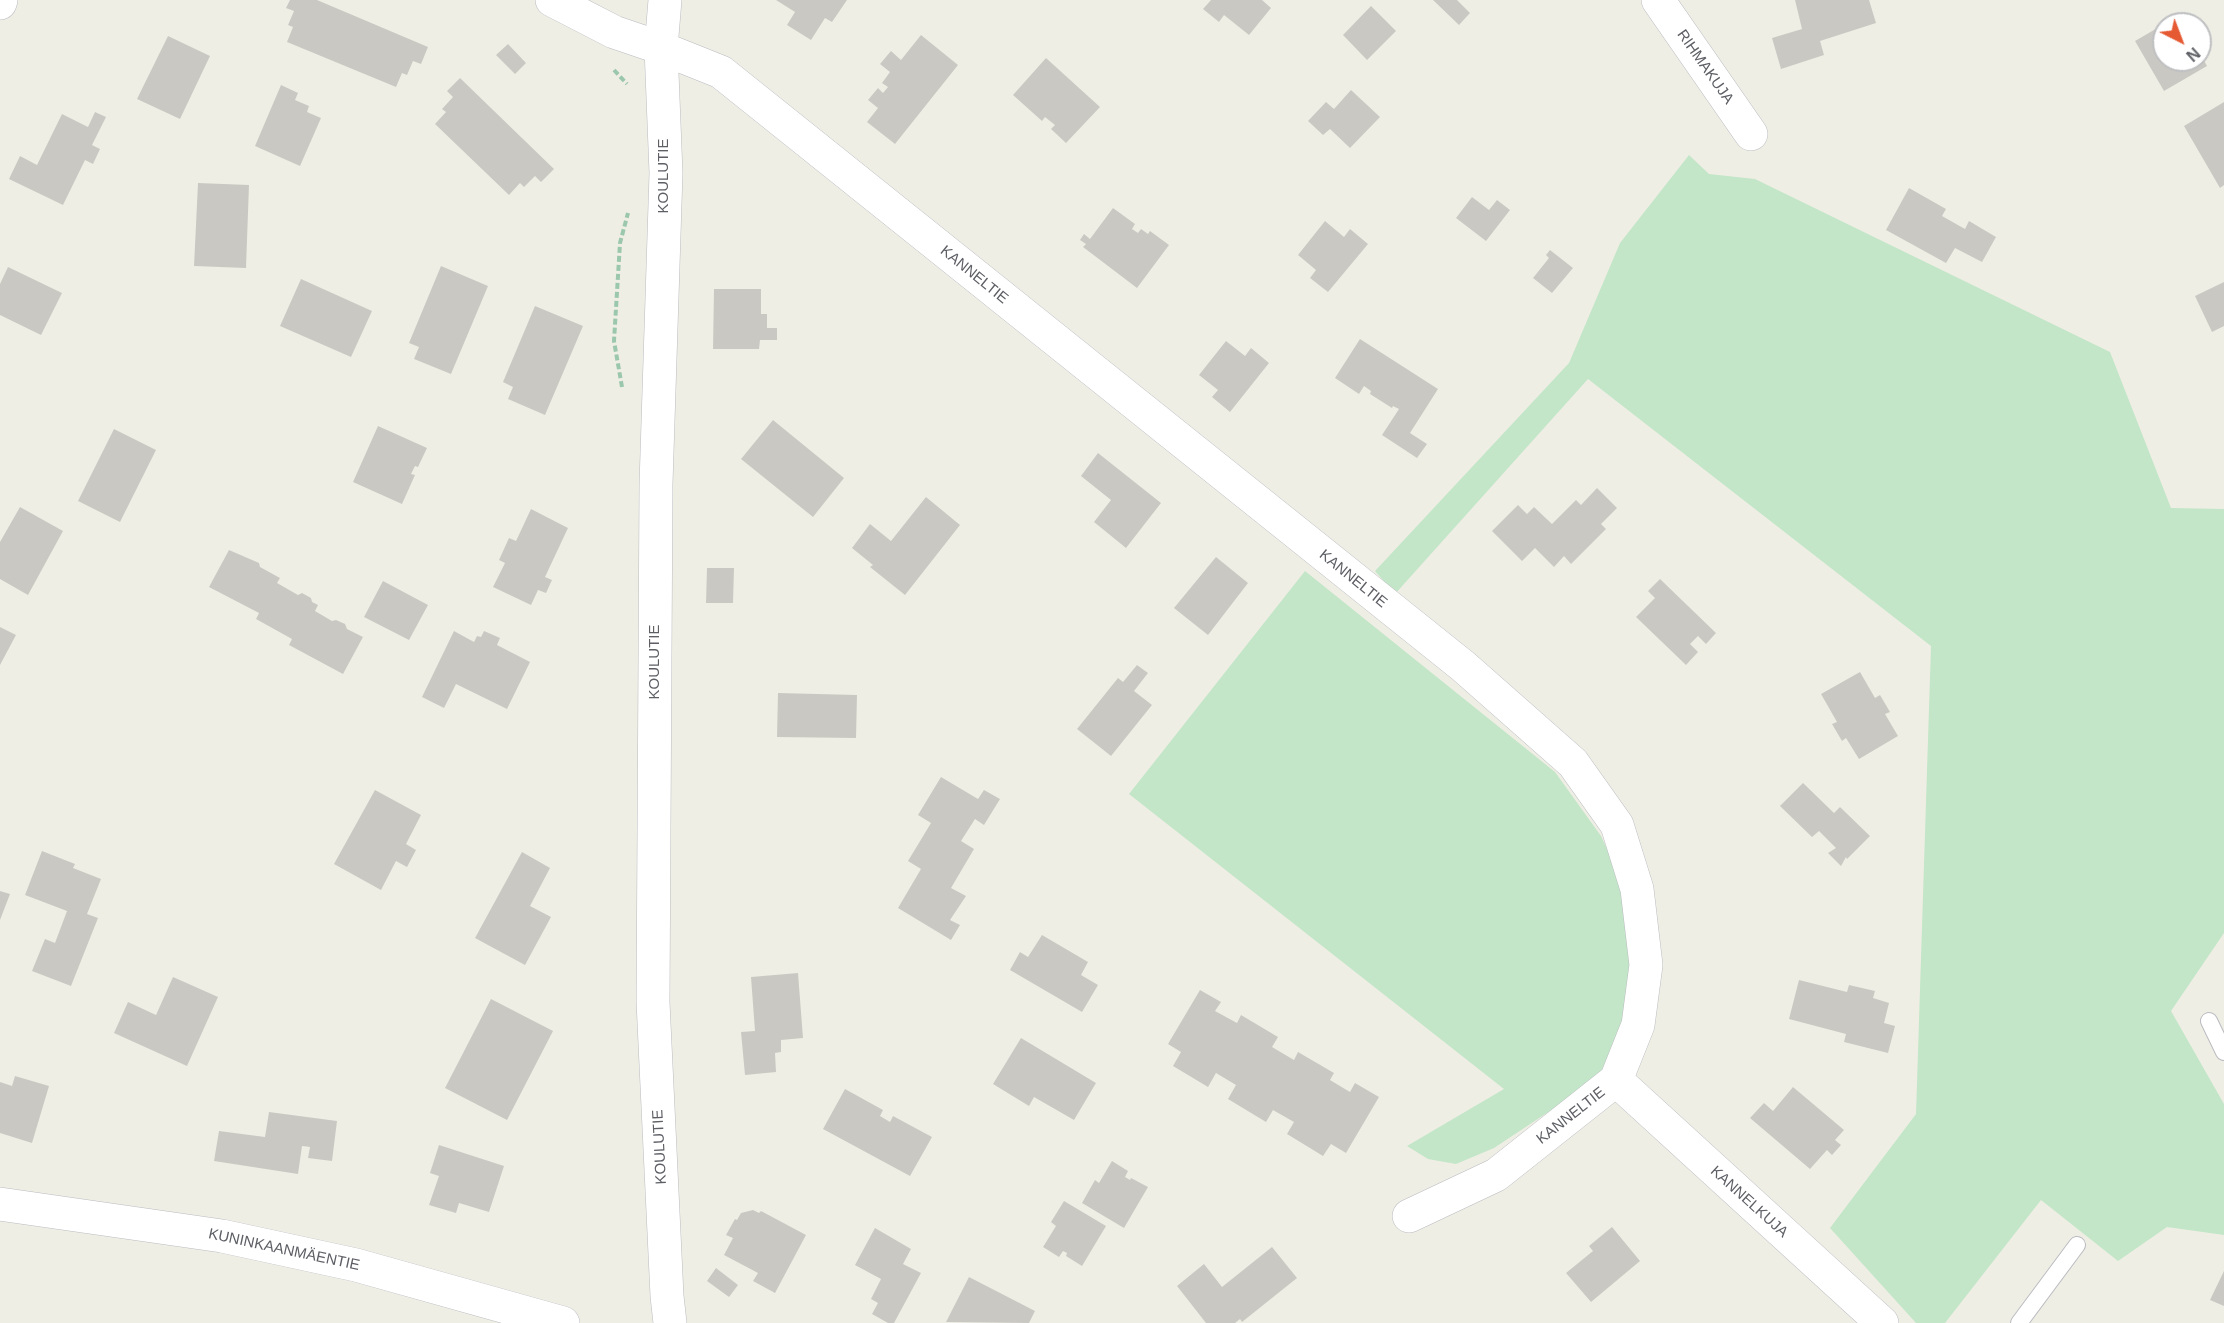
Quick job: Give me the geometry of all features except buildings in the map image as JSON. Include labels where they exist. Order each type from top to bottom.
[{"type":"street","name":"KANNELTIE","points":[[552,0],[614,32],[722,72],[1463,666],[1573,763],[1617,825],[1637,889],[1646,965],[1638,1026],[1616,1080],[1496,1175],[1409,1216]]},
{"type":"street","name":"KOULUTIE","points":[[664,0],[661,48],[666,173],[656,484],[653,1002],[670,1323]]},
{"type":"street","name":"RIHMAKUJA","points":[[1658,0],[1751,134]]},
{"type":"street","name":"KANNELKUJA","points":[[1616,1080],[1882,1323]]},
{"type":"street","name":"KUNINKAANMÄENTIE","points":[[0,1204],[222,1236],[356,1265],[563,1323]]},
{"type":"lane","points":[[2209,1021],[2224,1052]]},
{"type":"lane","points":[[2019,1323],[2077,1245]]},
{"type":"green space","points":[[1689,155],[1709,174],[1755,179],[2110,352],[2171,508],[2224,509],[2224,933],[2171,1011],[2224,1104],[2224,1235],[2167,1227],[2118,1261],[2041,1200],[1945,1323],[1916,1323],[1830,1228],[1916,1114],[1931,646],[1588,379],[1395,594],[1375,571],[1569,363],[1620,243]]},
{"type":"green space","points":[[1305,571],[1555,772],[1601,836],[1627,892],[1634,963],[1624,1023],[1598,1079],[1494,1148],[1456,1164],[1428,1159],[1407,1146],[1504,1089],[1129,794]]}]
